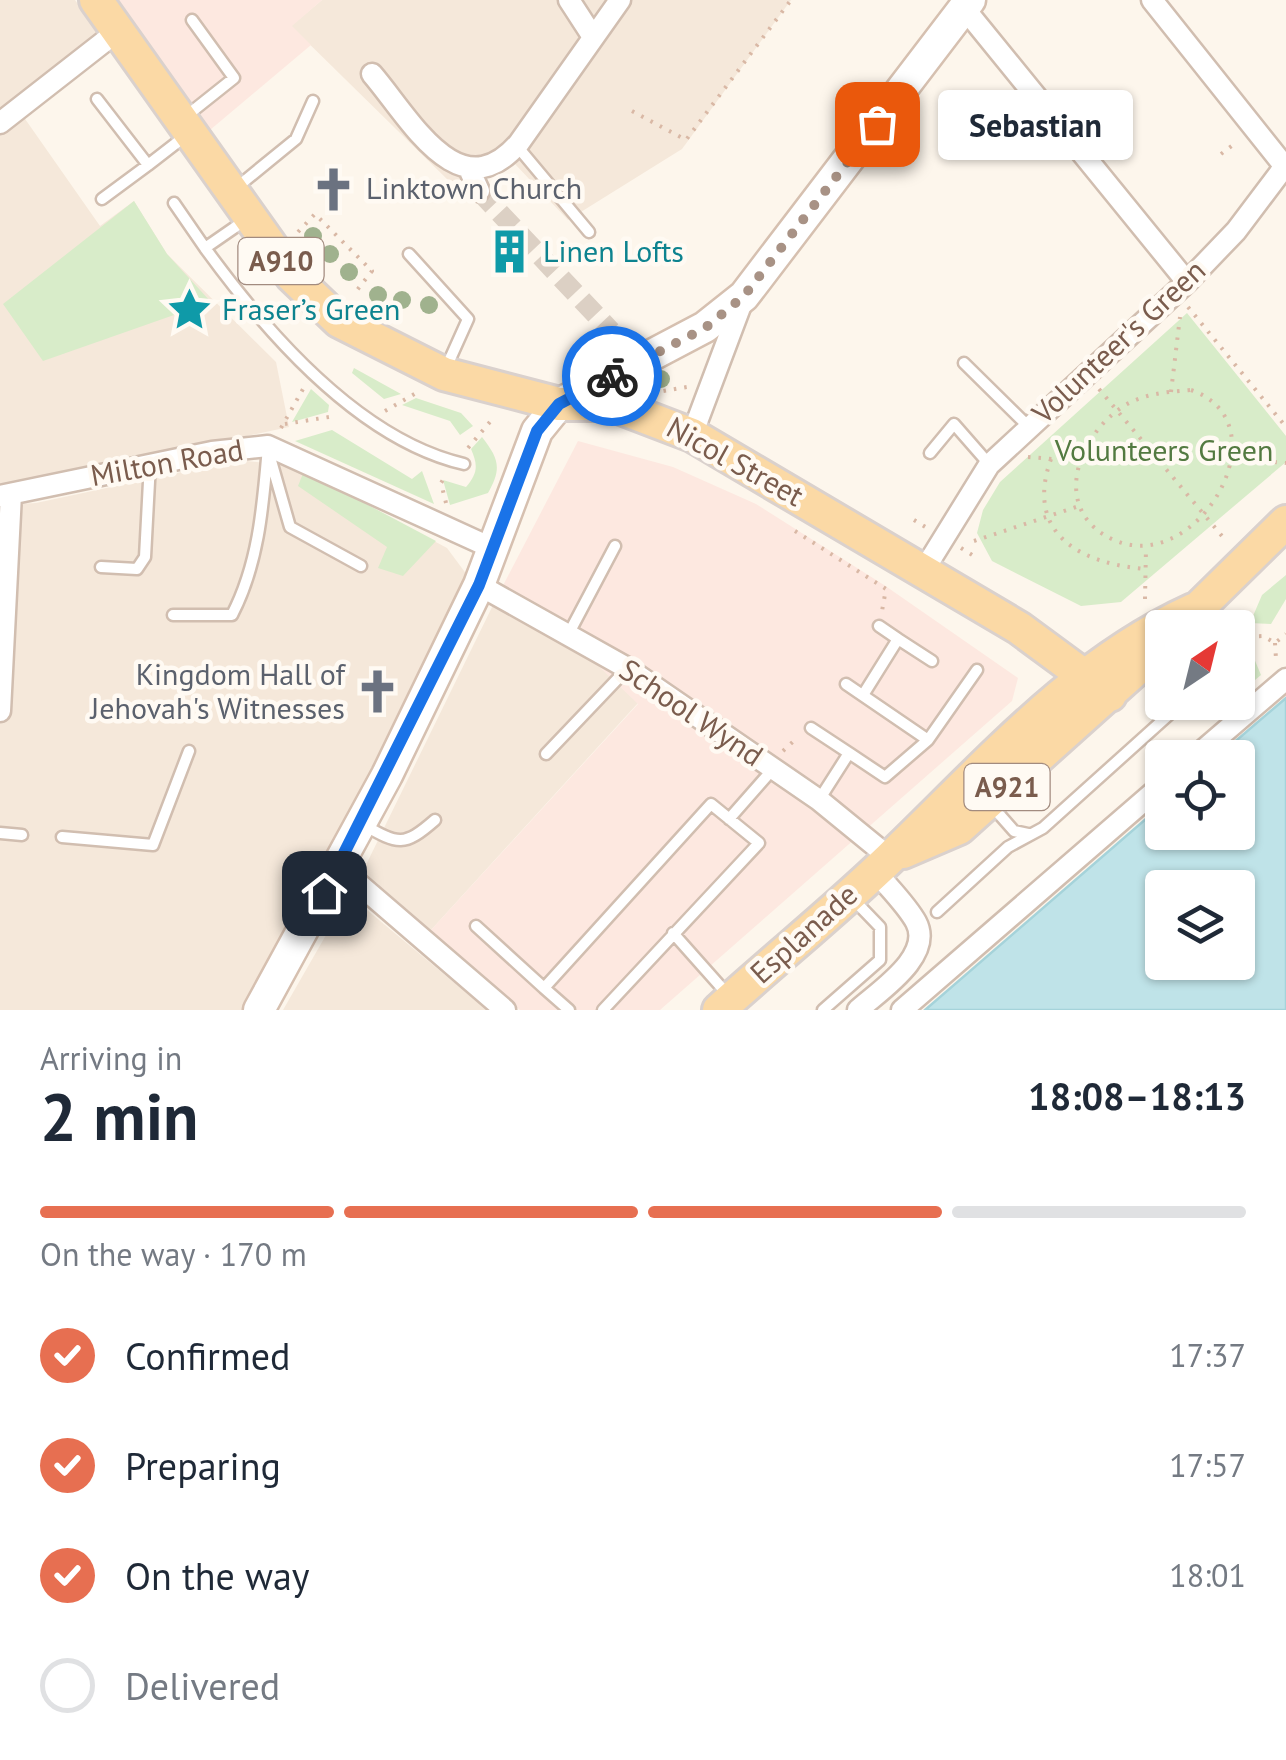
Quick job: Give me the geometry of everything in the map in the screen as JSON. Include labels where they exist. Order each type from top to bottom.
[{"type":"main road","name":"Nicol Street","points":[[96,0],[277,255],[339,321],[444,374],[559,404],[611,404],[692,434],[924,570],[1085,674],[1110,695]]},
{"type":"main road","name":"Esplanade","points":[[1202,610],[1286,522]]},
{"type":"main road","name":"Esplanade","points":[[726,1004],[883,865],[936,810],[1085,674],[1145,632]]},
{"type":"main road","name":"Esplanade","points":[[883,865],[958,828],[1145,662]]},
{"type":"street","points":[[570,0],[593,38]]},
{"type":"street","points":[[470,171],[506,158],[517,146],[620,0]]},
{"type":"street","points":[[1152,0],[1286,167]]},
{"type":"street","points":[[259,1010],[339,867],[479,585],[537,431],[559,404],[705,328],[744,296],[967,4],[1187,282]]},
{"type":"street","points":[[0,123],[119,30]]},
{"type":"street","points":[[372,74],[448,162],[470,171],[480,191]]},
{"type":"street","name":"Volunteer's Green","points":[[924,570],[989,465],[1187,282],[1236,232],[1286,167]]},
{"type":"street","points":[[692,434],[744,296]]},
{"type":"street","name":"Milton Road","points":[[6,495],[150,463],[268,446],[494,549]]},
{"type":"street","points":[[0,711],[6,495]]},
{"type":"street","name":"School Wynd","points":[[479,585],[628,668],[774,768],[819,800],[883,865],[917,923],[917,949],[905,967],[858,1010]]},
{"type":"street","points":[[1215,740],[1286,679]]},
{"type":"street","points":[[902,1010],[1145,800]]},
{"type":"street","points":[[339,867],[505,1010]]},
{"type":"lane","points":[[102,199],[148,165],[234,78],[192,20]]},
{"type":"lane","points":[[97,100],[148,165]]},
{"type":"lane","points":[[205,248],[296,139],[313,101]]},
{"type":"lane","points":[[517,146],[590,232]]},
{"type":"lane","points":[[174,203],[244,303],[312,372],[364,414],[429,457],[460,464]]},
{"type":"lane","points":[[409,254],[468,318],[444,374]]},
{"type":"lane","points":[[964,362],[1028,426]]},
{"type":"lane","points":[[930,452],[954,424],[989,465]]},
{"type":"lane","points":[[268,446],[290,528],[361,566]]},
{"type":"lane","points":[[173,615],[232,616],[247,586],[263,513],[268,446]]},
{"type":"lane","points":[[101,566],[137,569],[144,557],[150,463]]},
{"type":"lane","points":[[568,635],[615,546]]},
{"type":"lane","points":[[878,626],[932,661]]},
{"type":"lane","points":[[863,696],[898,639]]},
{"type":"lane","points":[[546,754],[628,668]]},
{"type":"lane","points":[[811,728],[885,777],[928,740],[977,670]]},
{"type":"lane","points":[[846,684],[928,740]]},
{"type":"lane","points":[[937,912],[1028,834],[1042,828],[1162,720]]},
{"type":"lane","points":[[62,837],[153,845],[188,751]]},
{"type":"lane","points":[[819,800],[848,753]]},
{"type":"lane","points":[[729,819],[774,768]]},
{"type":"lane","points":[[990,802],[1014,831],[1028,834]]},
{"type":"lane","points":[[544,988],[711,804],[759,843],[603,1010]]},
{"type":"lane","points":[[361,824],[400,841],[411,840],[435,820]]},
{"type":"lane","points":[[0,833],[22,835]]},
{"type":"lane","points":[[822,1010],[880,960],[880,927],[849,894]]},
{"type":"lane","points":[[476,926],[569,1010]]},
{"type":"lane","points":[[673,933],[726,1004]]},
{"type":"path","points":[[632,111],[686,140],[792,0]]},
{"type":"path","points":[[277,255],[316,214],[372,270],[339,321]]},
{"type":"path","points":[[1187,282],[1188,306],[1286,427]]},
{"type":"path","points":[[1171,392],[1180,314]]},
{"type":"path","points":[[381,414],[444,374]]},
{"type":"path","points":[[268,446],[285,424],[308,380]]},
{"type":"path","points":[[1099,390],[1222,536]]},
{"type":"path","points":[[1228,409],[1209,395],[1171,392],[1135,400],[1117,410],[1074,473],[1079,506],[1110,539],[1146,548],[1188,533],[1206,517],[1234,480]]},
{"type":"path","points":[[285,424],[342,415]]},
{"type":"path","points":[[1239,470],[1245,442]]},
{"type":"path","points":[[1023,457],[1080,460]]},
{"type":"path","points":[[1052,459],[1044,494],[1047,517],[1062,539],[1094,562],[1146,568]]},
{"type":"path","points":[[1243,459],[1286,463]]},
{"type":"path","points":[[445,528],[447,509],[441,482],[460,464]]},
{"type":"path","points":[[974,541],[1079,506]]},
{"type":"path","points":[[788,526],[886,589],[878,626]]},
{"type":"path","points":[[1146,548],[1146,599]]},
{"type":"path","points":[[1255,636],[1275,643],[1286,634]]},
{"type":"shaded area","points":[[0,0],[75,0],[112,51],[23,116],[100,226],[134,201],[167,254],[276,362],[289,427],[0,488]]},
{"type":"shaded area","points":[[117,0],[322,0],[292,26],[311,45],[210,130]]},
{"type":"shaded area","points":[[322,0],[791,0],[682,149],[568,220],[515,164],[451,183],[291,26]]},
{"type":"shaded area","points":[[578,441],[673,467],[756,504],[884,585],[1018,678],[1012,701],[660,1010],[520,1010],[431,930],[638,704],[582,650],[495,601]]},
{"type":"shaded area","points":[[238,460],[294,466],[447,548],[470,579],[272,974],[245,1010],[0,1010],[0,505],[36,503]]},
{"type":"shaded area","points":[[495,601],[582,650],[638,703],[431,930],[363,871]]},
{"type":"shaded area","points":[[349,895],[487,1010],[283,1010]]},
{"type":"green space","name":"Fraser’s Green","points":[[134,201],[167,254],[211,302],[43,361],[3,304]]},
{"type":"green space","name":"Volunteers Green","points":[[1187,313],[1286,436],[1286,462],[1121,602],[1081,606],[992,561],[977,533],[983,510],[1000,482]]},
{"type":"green space","points":[[354,368],[401,394],[384,399],[352,373]]},
{"type":"green space","points":[[311,389],[329,405],[328,412],[292,422]]},
{"type":"green space","points":[[416,398],[461,413],[473,426],[460,435],[450,421],[402,405]]},
{"type":"green space","points":[[332,430],[412,479],[422,471],[434,504],[295,441]]},
{"type":"green space","points":[[482,437],[497,464],[488,493],[450,505],[443,480],[466,487],[476,469],[471,449]]},
{"type":"green space","points":[[304,471],[436,541],[403,576],[378,568],[387,547],[298,486]]},
{"type":"green space","points":[[1286,575],[1286,599],[1271,624],[1255,623],[1262,595]]},
{"type":"water","points":[[1286,698],[1286,1010],[925,1010],[1145,820],[1145,850],[1255,850],[1255,740],[1237,740]]},
{"type":"tunnel","points":[[479,191],[611,331]]},
{"type":"way so far","points":[[612,376],[705,328],[744,296],[877,124]]},
{"type":"place","name":"Sebastian","points":[[877,124]]},
{"type":"place","name":"Linktown Church","points":[[333,189]]},
{"type":"place","name":"Linen Lofts","points":[[510,252]]},
{"type":"place","name":"Fraser’s Green","points":[[189,310]]},
{"type":"place","name":"Kingdom Hall of Jehovah's Witnesses","points":[[378,692]]},
{"type":"route","points":[[324,893],[479,585],[537,431],[559,404],[612,376]]}]
